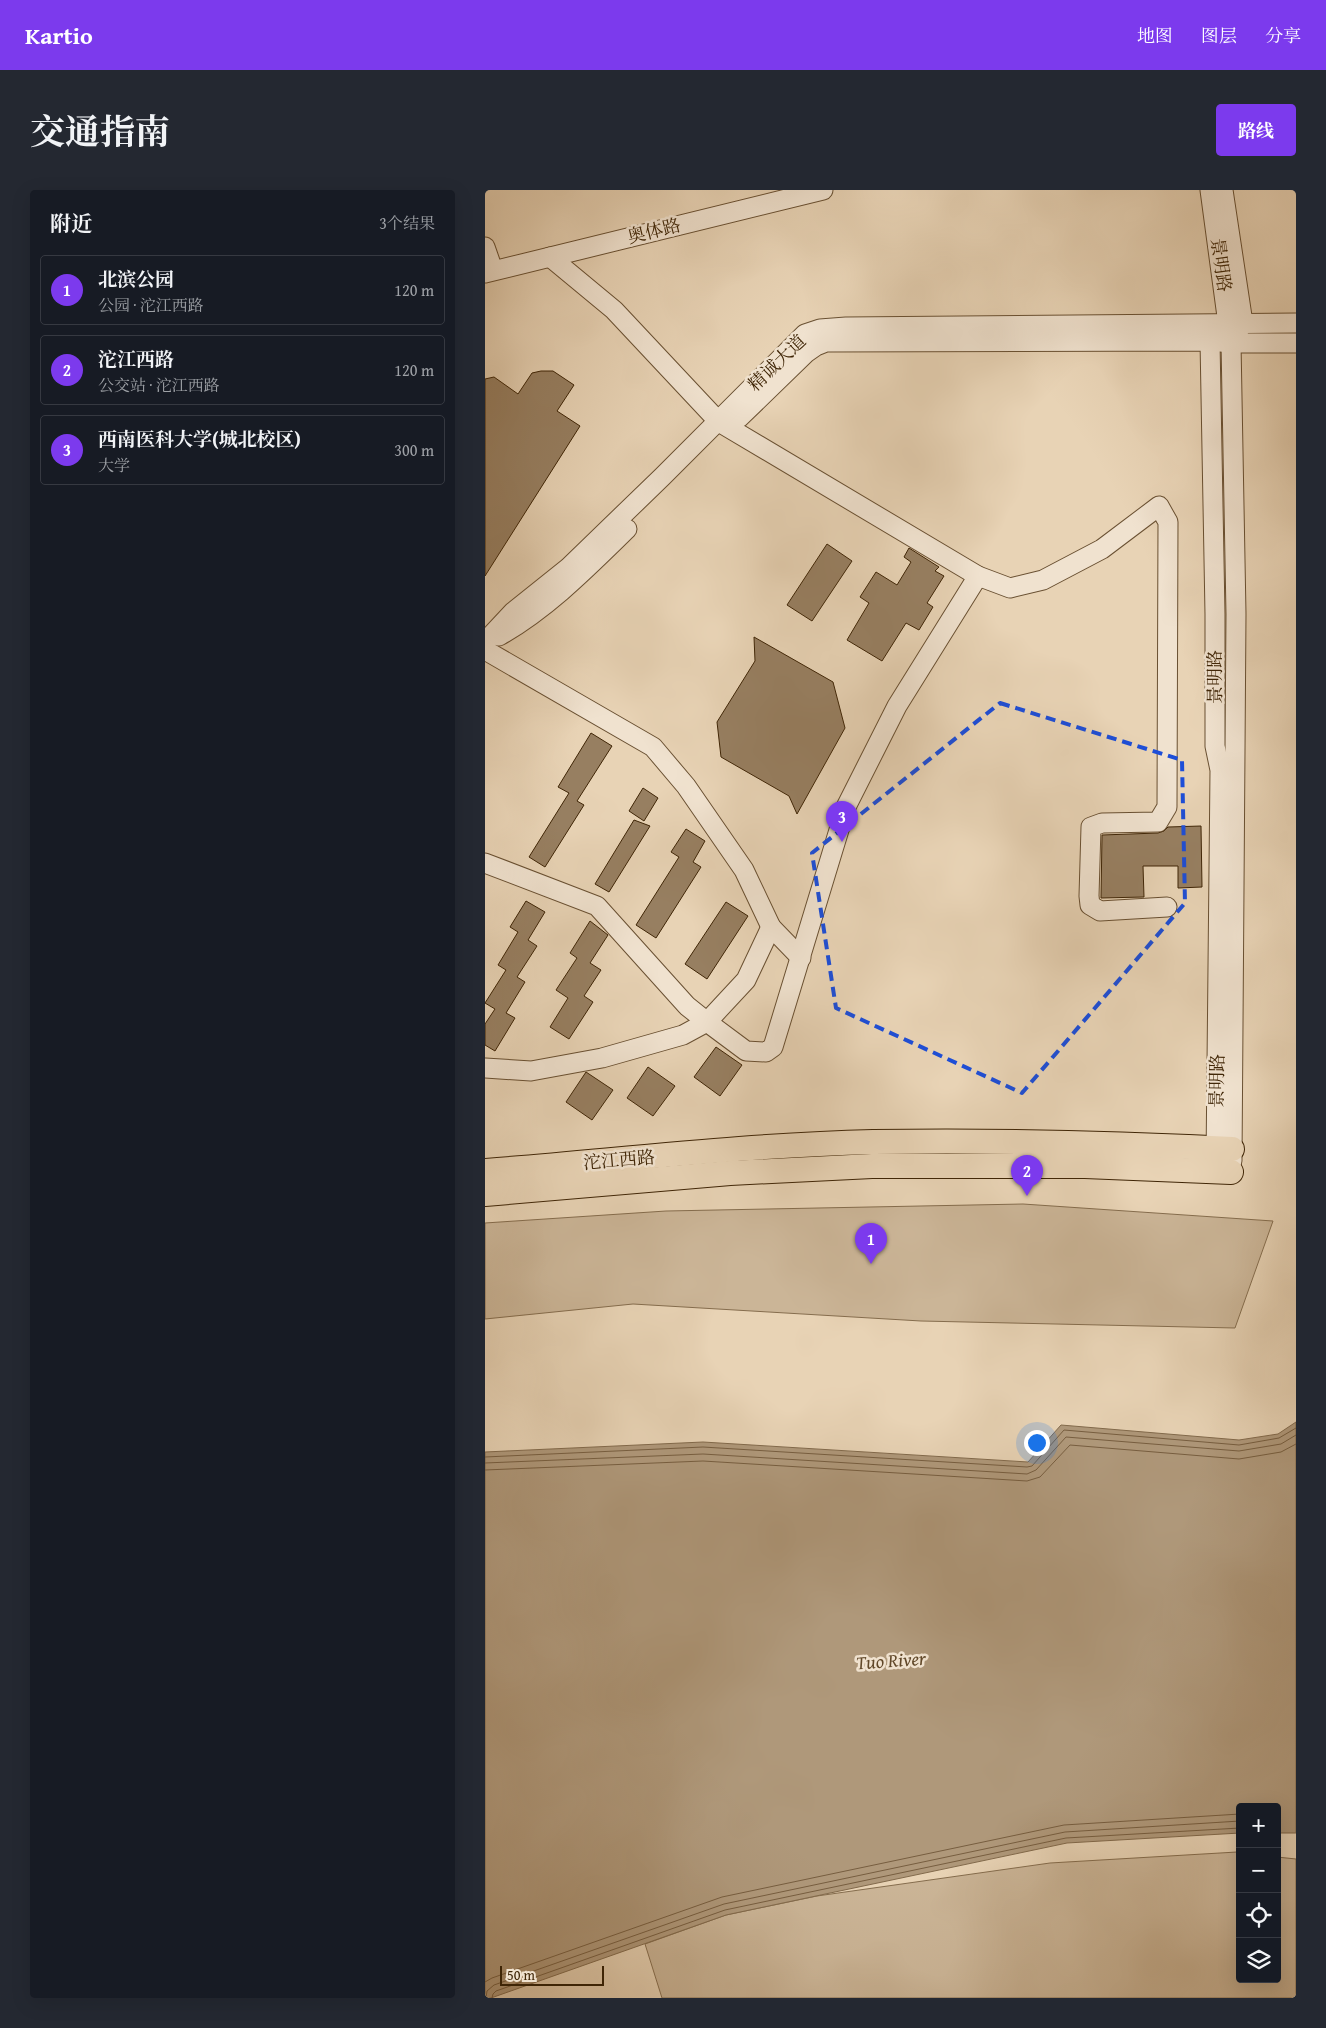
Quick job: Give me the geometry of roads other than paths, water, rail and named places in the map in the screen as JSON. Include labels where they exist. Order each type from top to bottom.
[{"type":"main road","name":"沱江西路","points":[[485,1171],[728,1150],[873,1142],[1087,1143],[1224,1149]]},
{"type":"main road","name":"沱江西路","points":[[485,1194],[730,1173],[872,1166],[1085,1166],[1223,1172]]},
{"type":"street","name":"奥体路","points":[[488,262],[768,190]]},
{"type":"street","name":"奥体路","points":[[488,262],[549,257],[823,190]]},
{"type":"street","name":"景明路","points":[[1210,190],[1235,323]]},
{"type":"street","name":"景明路","points":[[1223,190],[1235,323]]},
{"type":"street","points":[[549,257],[614,310],[724,425],[978,576],[1011,588],[1043,580],[1102,549],[1159,506],[1168,522],[1167,807],[1158,822],[1102,823],[1091,827],[1089,896],[1091,905],[1100,912],[1167,907]]},
{"type":"street","points":[[1210,341],[1235,323]]},
{"type":"street","points":[[1231,343],[1235,323]]},
{"type":"street","name":"精诚大道","points":[[485,643],[523,622],[571,583],[724,425],[794,344],[805,334],[820,328],[1296,323]]},
{"type":"street","name":"景明路","points":[[1210,341],[1215,614],[1215,746],[1220,770],[1224,1149]]},
{"type":"street","name":"精诚大道","points":[[724,425],[815,346],[826,342],[1210,341],[1296,344]]},
{"type":"street","name":"景明路","points":[[1223,1172],[1236,614],[1231,343]]},
{"type":"street","points":[[485,863],[597,906],[687,1006],[746,1051],[766,1052],[773,1047],[846,807],[897,706],[978,576]]},
{"type":"street","points":[[485,650],[653,747],[686,786],[744,870],[771,927],[801,958]]},
{"type":"street","points":[[485,1068],[531,1071],[603,1058],[683,1035],[707,1022],[746,980],[771,927]]},
{"type":"water","name":"Tuo River","points":[[1296,1422],[1296,1833],[1281,1833],[1281,1803],[1236,1803],[1236,1833],[1067,1843],[726,1915],[491,1998],[485,1998],[485,1452],[703,1442],[1028,1462],[1061,1425],[1239,1440],[1278,1434]]},
{"type":"place","name":"西南医科大学(城北校区)","points":[[842,842]]},
{"type":"place","name":"沱江西路","points":[[1027,1196]]},
{"type":"place","name":"北滨公园","points":[[871,1264]]}]
